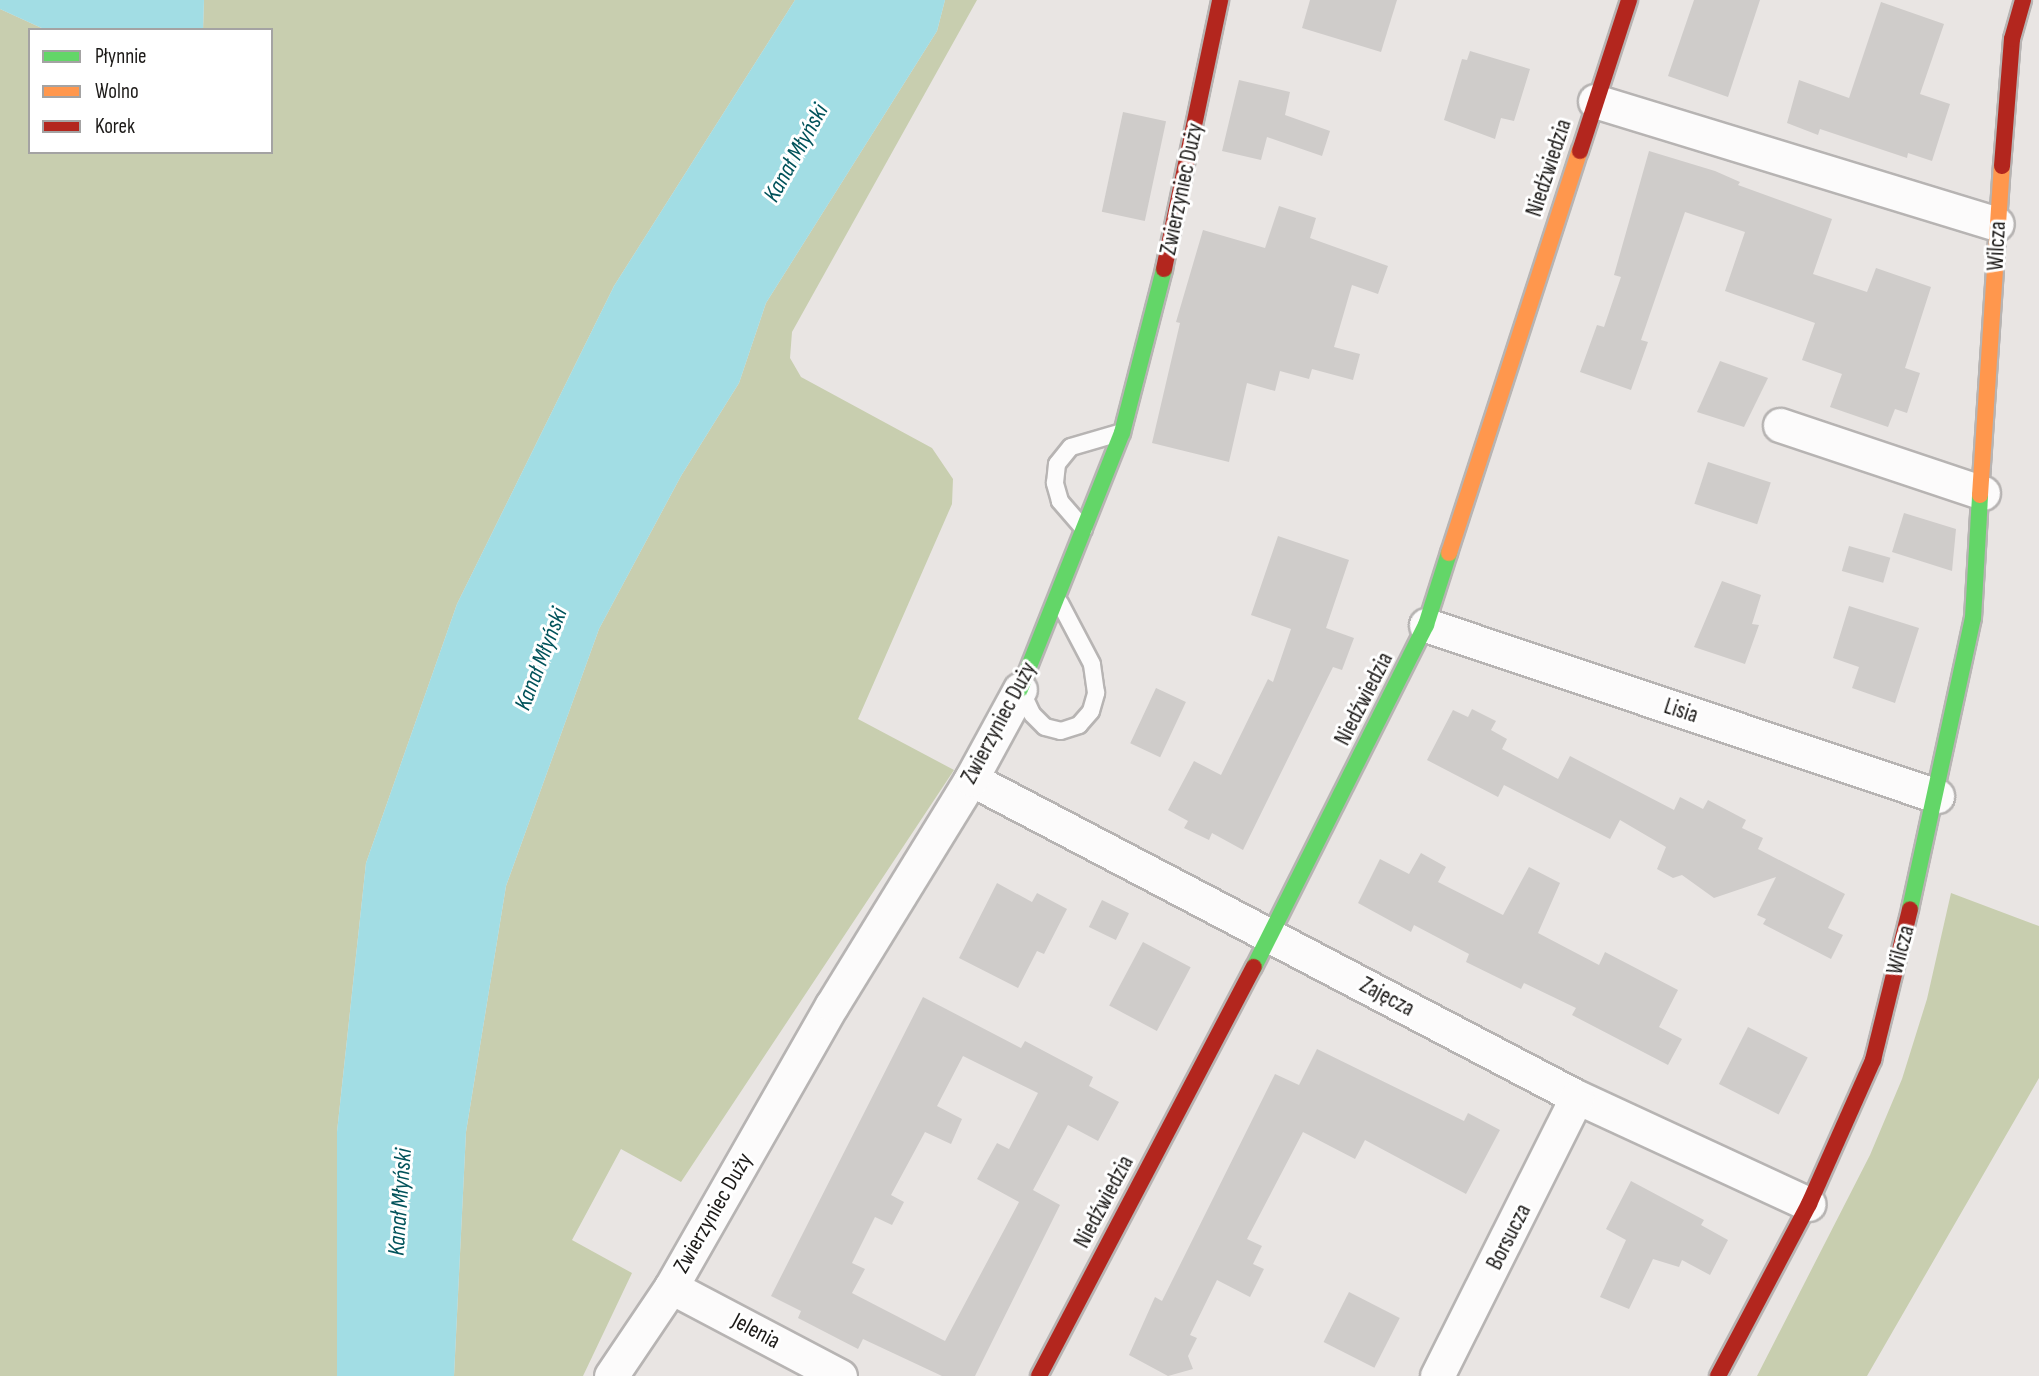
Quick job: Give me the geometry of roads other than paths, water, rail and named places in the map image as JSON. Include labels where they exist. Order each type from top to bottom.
[{"type":"street","name":"Zwierzyniec Duży","points":[[611,1376],[671,1287],[832,1005],[971,779],[1020,689],[1059,601],[1122,433],[1158,296],[1220,0]]},
{"type":"street","name":"Niedźwiedzia","points":[[1039,1376],[1270,934],[1426,625],[1629,0]]},
{"type":"street","name":"Wilcza","points":[[1718,1376],[1809,1204],[1873,1060],[1937,796],[1973,618],[1983,493],[1997,224],[2012,39],[2022,0]]},
{"type":"street","points":[[1595,101],[1997,224]]},
{"type":"street","points":[[1780,425],[1983,493]]},
{"type":"street","name":"Lisia","points":[[1426,625],[1937,796]]},
{"type":"street","name":"Zajęcza","points":[[971,779],[1577,1097],[1809,1204]]},
{"type":"street","name":"Borsucza","points":[[1437,1376],[1577,1097]]},
{"type":"street","name":"Jelenia","points":[[671,1287],[840,1376]]},
{"type":"lane","points":[[1084,529],[1060,501],[1055,484],[1057,464],[1071,447],[1122,433]]},
{"type":"lane","points":[[1020,689],[1032,714],[1045,727],[1061,731],[1079,725],[1091,711],[1096,693],[1091,664],[1059,601]]},
{"type":"water","points":[[0,0],[204,0],[203,28],[42,28],[0,9]]},
{"type":"water","name":"Kanał Młyński","points":[[795,0],[945,0],[937,31],[766,303],[739,383],[681,476],[599,629],[506,886],[466,1132],[454,1376],[337,1376],[337,1132],[366,863],[457,604],[614,286]]}]
